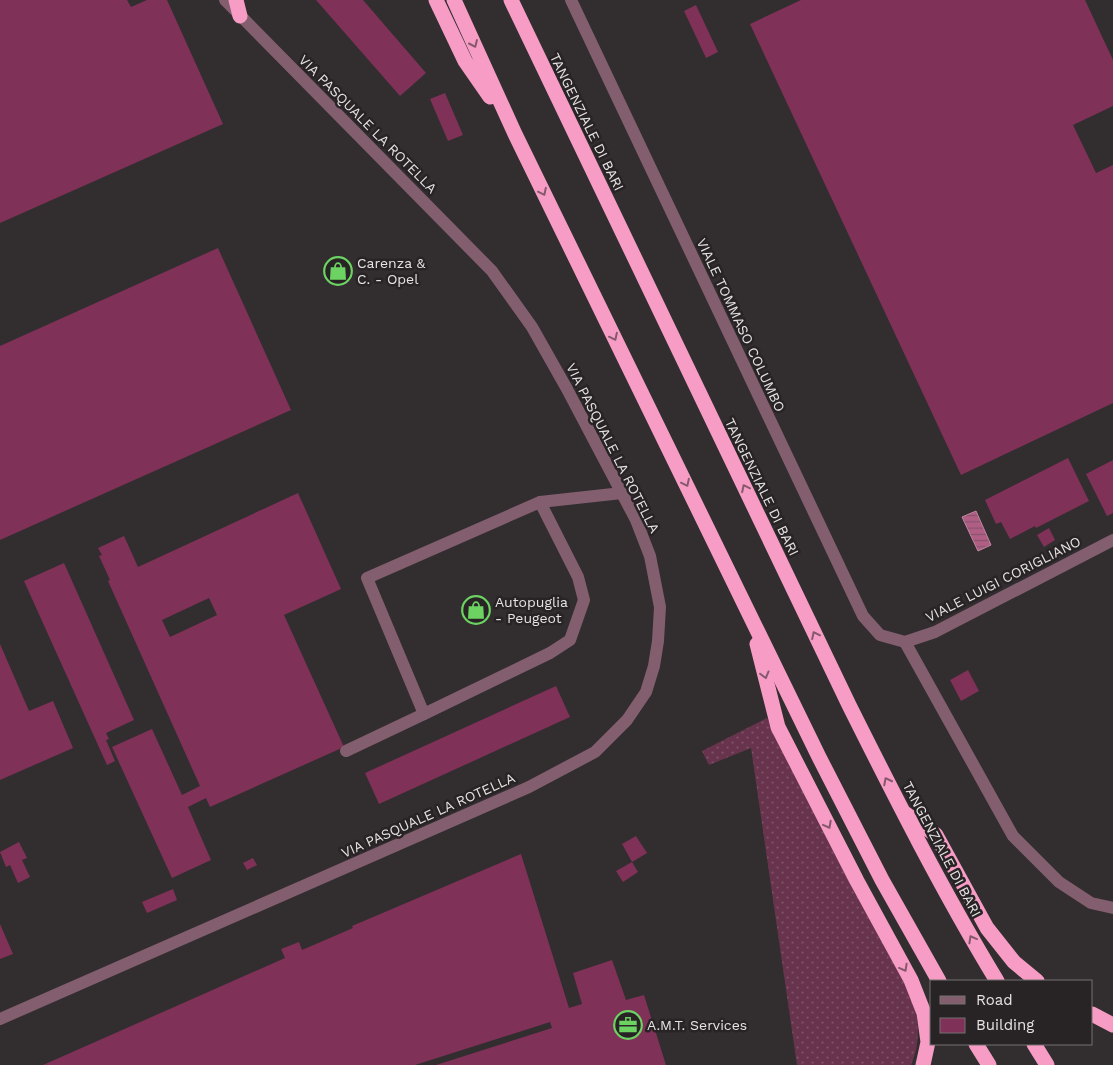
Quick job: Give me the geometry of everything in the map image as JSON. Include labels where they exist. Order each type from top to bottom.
[{"type":"highway","points":[[236,0],[240,16]]},
{"type":"highway","points":[[436,0],[465,61],[515,134]]},
{"type":"highway","points":[[454,0],[515,134],[819,757],[882,880],[938,980]]},
{"type":"highway","name":"TANGENZIALE DI BARI","points":[[511,0],[849,706],[903,812],[976,947],[996,980]]},
{"type":"highway","points":[[748,611],[778,727],[857,881],[911,980],[924,1014],[928,1042],[922,1065]]},
{"type":"highway","points":[[903,812],[936,835],[987,928],[1014,962],[1036,980]]},
{"type":"highway","points":[[1093,1015],[1113,1025]]},
{"type":"highway","points":[[977,1045],[989,1065]]},
{"type":"highway","points":[[1035,1045],[1047,1065]]},
{"type":"street","name":"VIA PASQUALE LA ROTELLA","points":[[0,1019],[529,787],[595,752],[627,720],[646,692],[654,666],[660,607],[650,556],[636,520],[532,327],[492,272],[225,0]]},
{"type":"street","name":"VIALE TOMMASO COLUMBO","points":[[571,0],[863,616],[880,635],[905,642]]},
{"type":"street","points":[[424,714],[367,578],[540,502],[622,493]]},
{"type":"street","points":[[346,751],[550,653],[570,640],[584,600],[578,576],[540,502]]},
{"type":"street","name":"VIALE LUIGI CORIGLIANO","points":[[905,642],[935,632],[1113,540]]},
{"type":"street","points":[[905,642],[1013,836],[1059,882],[1091,903],[1113,908]]},
{"type":"shaded area","points":[[976,511],[991,545],[978,551],[962,517]]},
{"type":"shaded area","points":[[767,718],[912,996],[918,1039],[911,1065],[797,1065],[751,748],[709,765],[702,751]]},
{"type":"building","points":[[0,0],[127,0],[131,7],[147,0],[167,0],[223,124],[0,223]]},
{"type":"building","points":[[316,0],[363,0],[426,73],[400,96]]},
{"type":"building","points":[[801,0],[1085,0],[1113,60],[1113,106],[1073,125],[1096,173],[1113,165],[1113,403],[961,475],[750,24]]},
{"type":"building","points":[[696,5],[718,52],[706,58],[684,11]]},
{"type":"building","points":[[445,93],[463,135],[448,141],[430,99]]},
{"type":"building","points":[[218,248],[291,410],[0,540],[0,346]]},
{"type":"building","points":[[1068,458],[1089,501],[1010,539],[1001,522],[996,524],[985,500]]},
{"type":"building","points":[[1113,460],[1113,513],[1107,516],[1086,474]]},
{"type":"building","points":[[298,493],[341,589],[284,615],[344,747],[210,807],[206,798],[188,807],[211,860],[172,878],[112,747],[152,729],[182,795],[200,786],[108,581],[110,580],[99,556],[102,555],[98,548],[124,536],[138,567]],"holes":[[[209,598],[217,615],[170,637],[162,620]]]},
{"type":"building","points":[[1049,528],[1055,540],[1044,547],[1037,535]]},
{"type":"building","points":[[64,563],[134,720],[106,733],[109,739],[106,740],[115,761],[107,765],[24,581]]},
{"type":"building","points":[[0,644],[29,711],[53,701],[73,748],[0,780]]},
{"type":"building","points":[[968,670],[979,691],[961,701],[950,680]]},
{"type":"building","points":[[556,686],[570,717],[379,804],[365,773]]},
{"type":"building","points":[[636,836],[647,853],[632,862],[622,844]]},
{"type":"building","points":[[19,842],[27,858],[22,860],[30,877],[18,883],[10,865],[6,867],[0,852]]},
{"type":"building","points":[[521,854],[569,1008],[582,1004],[573,973],[612,960],[626,1000],[644,995],[666,1065],[436,1065],[552,1028],[550,1022],[415,1065],[43,1065],[285,958],[281,949],[299,942],[302,950],[353,928],[352,926]]},
{"type":"building","points":[[253,858],[257,865],[247,870],[243,863]]},
{"type":"building","points":[[632,862],[638,872],[623,882],[616,871]]},
{"type":"building","points":[[173,889],[177,900],[147,913],[142,902]]},
{"type":"building","points":[[0,924],[13,954],[0,959]]},
{"type":"place","name":"Carenza & C. - Opel","points":[[338,271]]},
{"type":"place","name":"Autopuglia - Peugeot","points":[[476,610]]},
{"type":"place","name":"A.M.T. Services","points":[[628,1025]]}]
